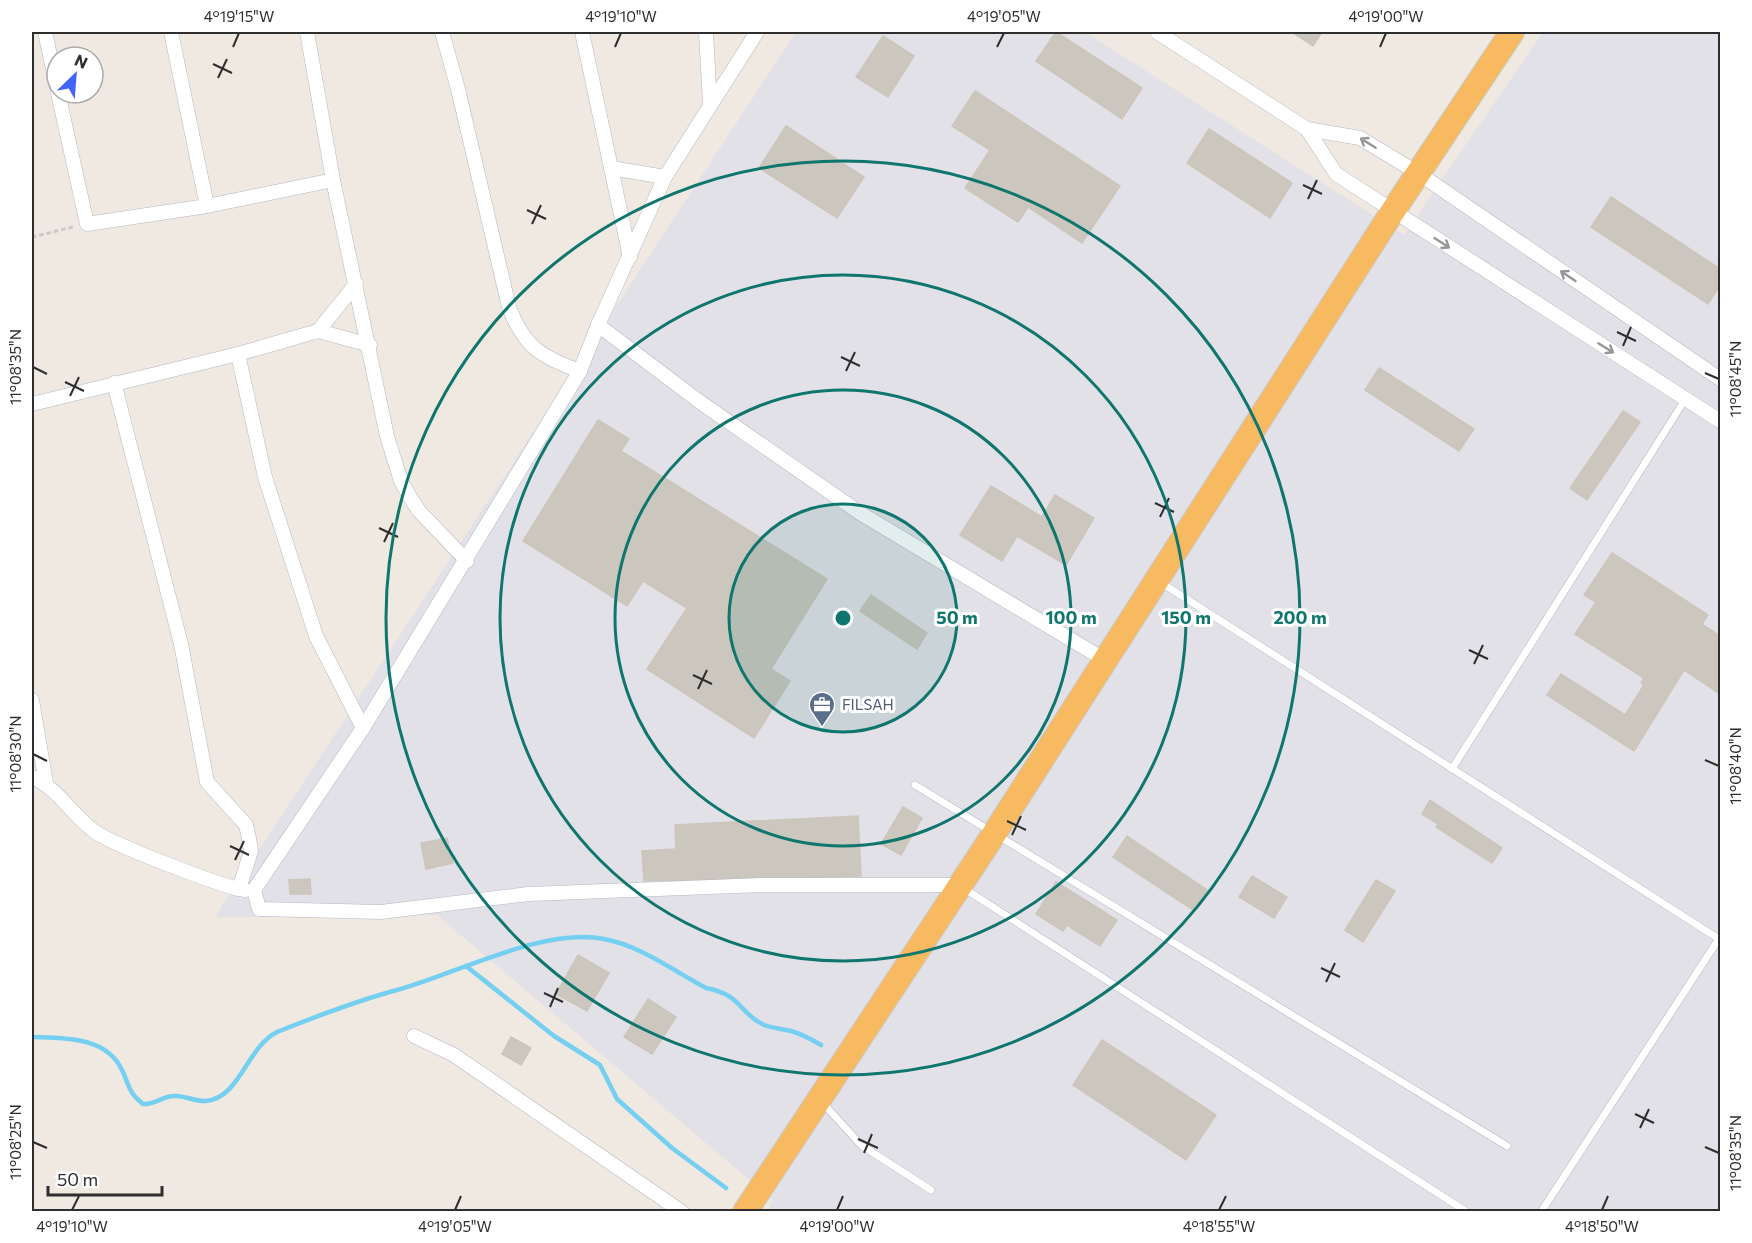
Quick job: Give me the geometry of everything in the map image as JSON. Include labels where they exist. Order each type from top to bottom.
[{"type":"highway","points":[[745,1212],[994,834],[1393,211],[1512,32]]},
{"type":"street","points":[[171,32],[207,207]]},
{"type":"street","points":[[309,32],[333,180],[370,345],[387,436],[401,481],[419,511],[467,561]]},
{"type":"street","points":[[442,32],[466,122],[506,296],[519,333],[535,349],[559,363],[580,371]]},
{"type":"street","points":[[582,32],[630,257]]},
{"type":"street","points":[[706,32],[710,104]]},
{"type":"street","points":[[757,32],[665,177],[597,325],[580,371],[467,561],[363,728],[254,890],[259,909],[381,912],[528,894],[762,885],[960,885]]},
{"type":"street","points":[[1158,32],[1307,129],[1360,138],[1418,173],[1720,379]]},
{"type":"street","points":[[61,105],[87,224],[207,207],[333,180]]},
{"type":"street","points":[[1307,129],[1336,174],[1720,421]]},
{"type":"street","points":[[610,168],[665,177]]},
{"type":"street","points":[[318,332],[356,284]]},
{"type":"street","points":[[597,325],[700,402],[861,513],[1105,660]]},
{"type":"street","points":[[32,404],[238,354],[318,332],[370,345]]},
{"type":"street","points":[[238,354],[265,477],[316,636],[363,728]]},
{"type":"street","points":[[114,383],[181,644],[207,782],[246,825],[251,851],[239,889]]},
{"type":"street","points":[[32,700],[45,783]]},
{"type":"street","points":[[32,777],[45,783],[94,832],[239,889],[254,890]]},
{"type":"street","points":[[414,1036],[454,1055],[682,1212]]},
{"type":"lane","points":[[1452,769],[1686,398]]},
{"type":"lane","points":[[1158,580],[1720,938],[1541,1212]]},
{"type":"lane","points":[[915,785],[1507,1146]]},
{"type":"lane","points":[[960,885],[1467,1212]]},
{"type":"lane","points":[[820,1100],[861,1145],[931,1190]]},
{"type":"path","points":[[32,237],[87,224]]},
{"type":"shaded area","points":[[796,32],[1085,32],[1404,235],[1543,32],[1720,32],[1720,1211],[767,1211],[773,1200],[437,915],[215,917]]},
{"type":"building","points":[[1056,32],[1142,88],[1122,119],[1036,61]]},
{"type":"building","points":[[1292,32],[1322,32],[1313,46]]},
{"type":"building","points":[[883,36],[914,56],[888,97],[856,77]]},
{"type":"building","points":[[975,91],[1120,186],[1082,243],[1028,207],[1018,222],[965,188],[990,150],[952,126]]},
{"type":"building","points":[[786,126],[864,177],[837,218],[759,168]]},
{"type":"building","points":[[1209,129],[1292,183],[1270,218],[1187,163]]},
{"type":"building","points":[[1611,197],[1720,269],[1720,285],[1708,304],[1591,227]]},
{"type":"building","points":[[1379,368],[1474,429],[1459,451],[1365,390]]},
{"type":"building","points":[[1623,411],[1640,422],[1587,500],[1570,488]]},
{"type":"building","points":[[598,420],[629,439],[621,451],[827,579],[771,669],[790,681],[754,738],[647,669],[687,608],[643,581],[627,606],[523,541]]},
{"type":"building","points":[[991,486],[1042,517],[1055,495],[1094,518],[1066,565],[1017,536],[1002,561],[960,535]]},
{"type":"building","points":[[1612,553],[1708,615],[1702,624],[1720,636],[1720,694],[1684,670],[1634,751],[1547,695],[1561,674],[1625,715],[1644,685],[1641,683],[1644,678],[1575,634],[1596,602],[1584,595]]},
{"type":"building","points":[[871,595],[927,633],[917,649],[860,611]]},
{"type":"building","points":[[1430,800],[1502,848],[1492,863],[1436,827],[1438,824],[1422,814]]},
{"type":"building","points":[[903,807],[922,818],[901,855],[881,844]]},
{"type":"building","points":[[858,816],[861,876],[644,881],[642,851],[676,849],[675,825]]},
{"type":"building","points":[[1127,836],[1207,890],[1193,910],[1113,857]]},
{"type":"building","points":[[447,838],[453,863],[426,869],[421,843]]},
{"type":"building","points":[[1252,876],[1287,897],[1274,918],[1239,897]]},
{"type":"building","points":[[310,879],[311,894],[290,894],[289,880]]},
{"type":"building","points":[[1376,880],[1395,891],[1363,942],[1345,930]]},
{"type":"building","points":[[1056,882],[1117,920],[1100,946],[1067,925],[1063,931],[1036,914]]},
{"type":"building","points":[[578,955],[609,973],[587,1011],[556,994]]},
{"type":"building","points":[[648,999],[676,1017],[652,1054],[624,1037]]},
{"type":"building","points":[[511,1037],[531,1048],[521,1065],[502,1054]]},
{"type":"building","points":[[1102,1040],[1216,1115],[1186,1160],[1073,1085]]},
{"type":"waterway","points":[[32,1037],[83,1041],[106,1051],[122,1070],[131,1092],[143,1104],[174,1096],[206,1101],[218,1098],[227,1091],[266,1039],[277,1032],[337,1009],[420,983],[500,954],[554,940],[580,937],[604,939],[630,947],[706,988],[727,995],[764,1025],[795,1032],[821,1045]]},
{"type":"waterway","points":[[466,966],[554,1036],[600,1065],[617,1099],[672,1148],[726,1188]]},
{"type":"place","name":"FILSAH","points":[[822,728]]}]
